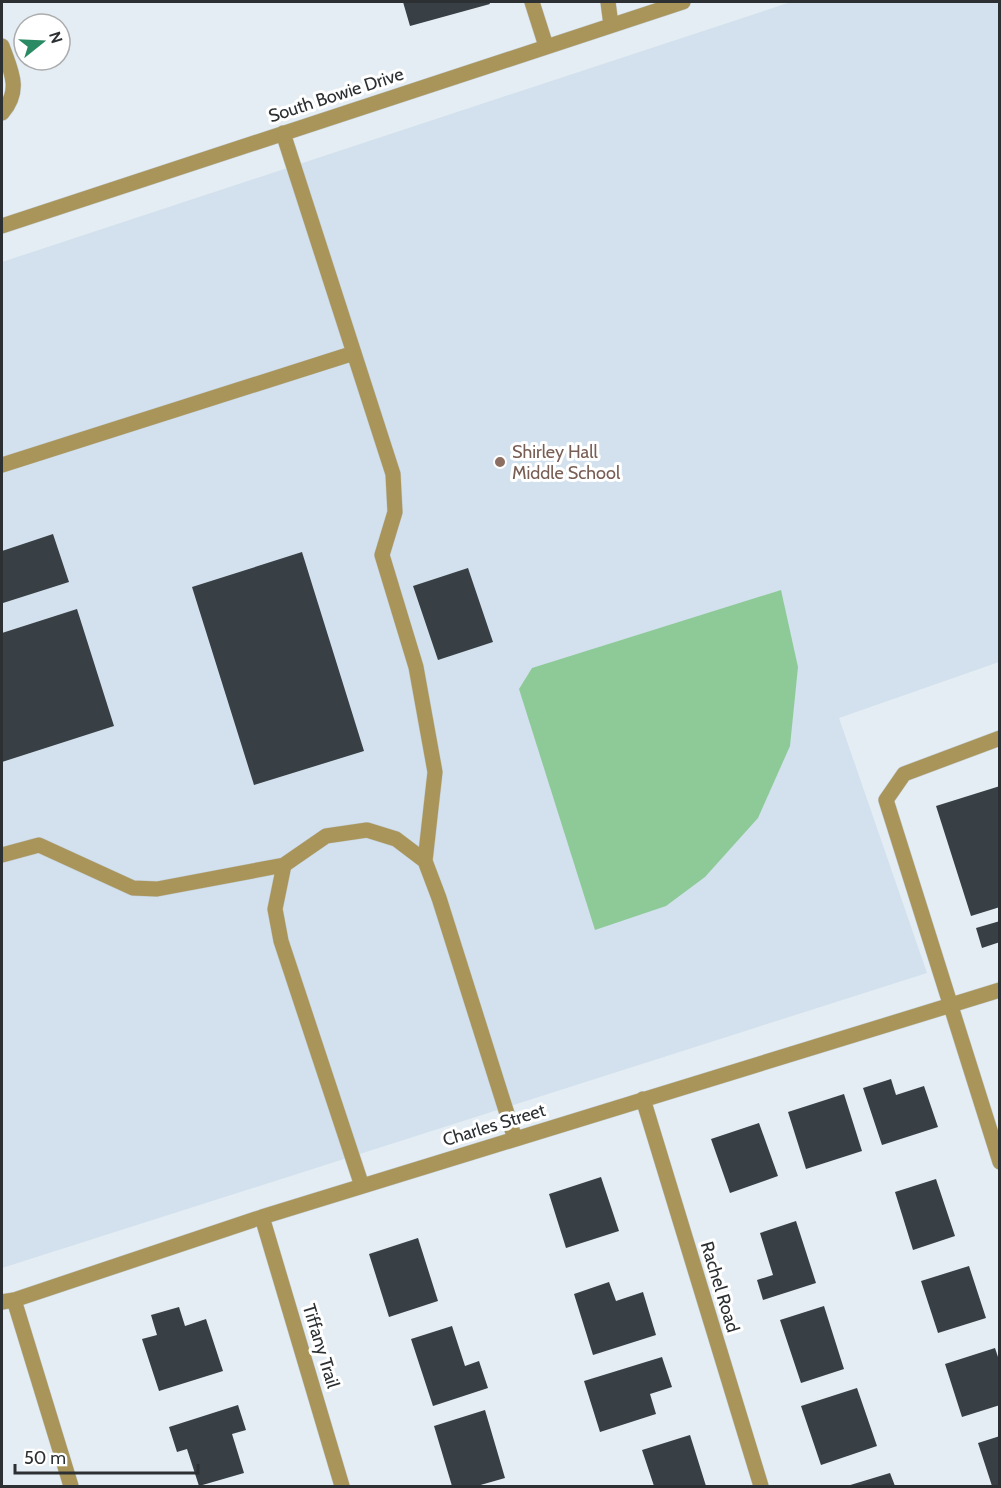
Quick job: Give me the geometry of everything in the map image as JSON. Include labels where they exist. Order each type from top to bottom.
[{"type":"street","points":[[532,2],[546,46]]},
{"type":"street","points":[[608,2],[611,25]]},
{"type":"street","name":"South Bowie Drive","points":[[2,226],[683,2]]},
{"type":"street","points":[[2,46],[12,72],[14,92],[2,113]]},
{"type":"street","points":[[283,133],[393,474],[395,512],[382,555],[416,667],[435,772],[425,861],[439,898],[515,1139]]},
{"type":"street","points":[[2,465],[354,353]]},
{"type":"street","points":[[999,738],[904,774],[886,800],[999,1162]]},
{"type":"street","points":[[2,855],[39,845],[133,888],[157,889],[284,865],[326,836],[367,830],[396,839],[425,861]]},
{"type":"street","points":[[284,865],[275,909],[281,941],[362,1186]]},
{"type":"street","name":"Charles Street","points":[[8,1301],[262,1217],[999,990]]},
{"type":"street","name":"Rachel Road","points":[[643,1099],[761,1486]]},
{"type":"street","name":"Tiffany Trail","points":[[262,1217],[342,1486]]},
{"type":"street","points":[[8,1301],[71,1486]]},
{"type":"shaded area","name":"Shirley Hall Middle School","points":[[791,2],[999,2],[999,662],[839,718],[927,973],[2,1268],[2,262]]},
{"type":"green space","points":[[781,590],[798,667],[790,746],[758,818],[705,877],[666,906],[595,930],[519,689],[532,668]]},
{"type":"building","points":[[403,2],[489,2],[490,4],[410,26]]},
{"type":"building","points":[[53,534],[69,582],[3,603],[2,551]]},
{"type":"building","points":[[302,552],[364,751],[254,785],[192,587]]},
{"type":"building","points":[[468,568],[493,642],[438,660],[413,586]]},
{"type":"building","points":[[77,609],[114,726],[2,762],[2,633]]},
{"type":"building","points":[[1000,786],[1000,907],[971,916],[936,806]]},
{"type":"building","points":[[1000,921],[1000,942],[982,948],[976,928]]},
{"type":"building","points":[[891,1079],[896,1095],[924,1086],[938,1127],[882,1145],[863,1088]]},
{"type":"building","points":[[844,1094],[862,1151],[806,1169],[788,1112]]},
{"type":"building","points":[[759,1123],[778,1176],[730,1193],[711,1139]]},
{"type":"building","points":[[601,1177],[619,1231],[566,1248],[549,1194]]},
{"type":"building","points":[[936,1179],[955,1236],[913,1250],[895,1192]]},
{"type":"building","points":[[796,1221],[816,1283],[763,1300],[757,1280],[773,1275],[760,1233]]},
{"type":"building","points":[[418,1238],[438,1301],[389,1317],[369,1254]]},
{"type":"building","points":[[969,1266],[986,1318],[938,1333],[921,1281]]},
{"type":"building","points":[[609,1282],[616,1301],[643,1292],[656,1335],[593,1355],[574,1294]]},
{"type":"building","points":[[824,1306],[844,1369],[801,1383],[780,1320]]},
{"type":"building","points":[[179,1307],[185,1326],[206,1319],[223,1371],[159,1391],[142,1339],[157,1335],[151,1315]]},
{"type":"building","points":[[452,1326],[465,1366],[479,1361],[488,1388],[433,1406],[411,1339]]},
{"type":"building","points":[[995,1348],[1000,1363],[1000,1405],[962,1417],[945,1364]]},
{"type":"building","points":[[662,1357],[672,1387],[650,1394],[656,1414],[600,1432],[584,1381]]},
{"type":"building","points":[[857,1388],[877,1446],[821,1465],[801,1406]]},
{"type":"building","points":[[238,1405],[246,1430],[232,1434],[244,1473],[199,1486],[187,1449],[177,1452],[169,1427]]},
{"type":"building","points":[[485,1410],[505,1478],[477,1486],[452,1486],[434,1426]]},
{"type":"building","points":[[690,1435],[706,1486],[654,1486],[642,1450]]},
{"type":"building","points":[[1000,1436],[1000,1486],[992,1486],[978,1443]]},
{"type":"building","points":[[890,1473],[895,1486],[847,1486]]},
{"type":"place","name":"Shirley Hall Middle School","points":[[500,462]]}]
